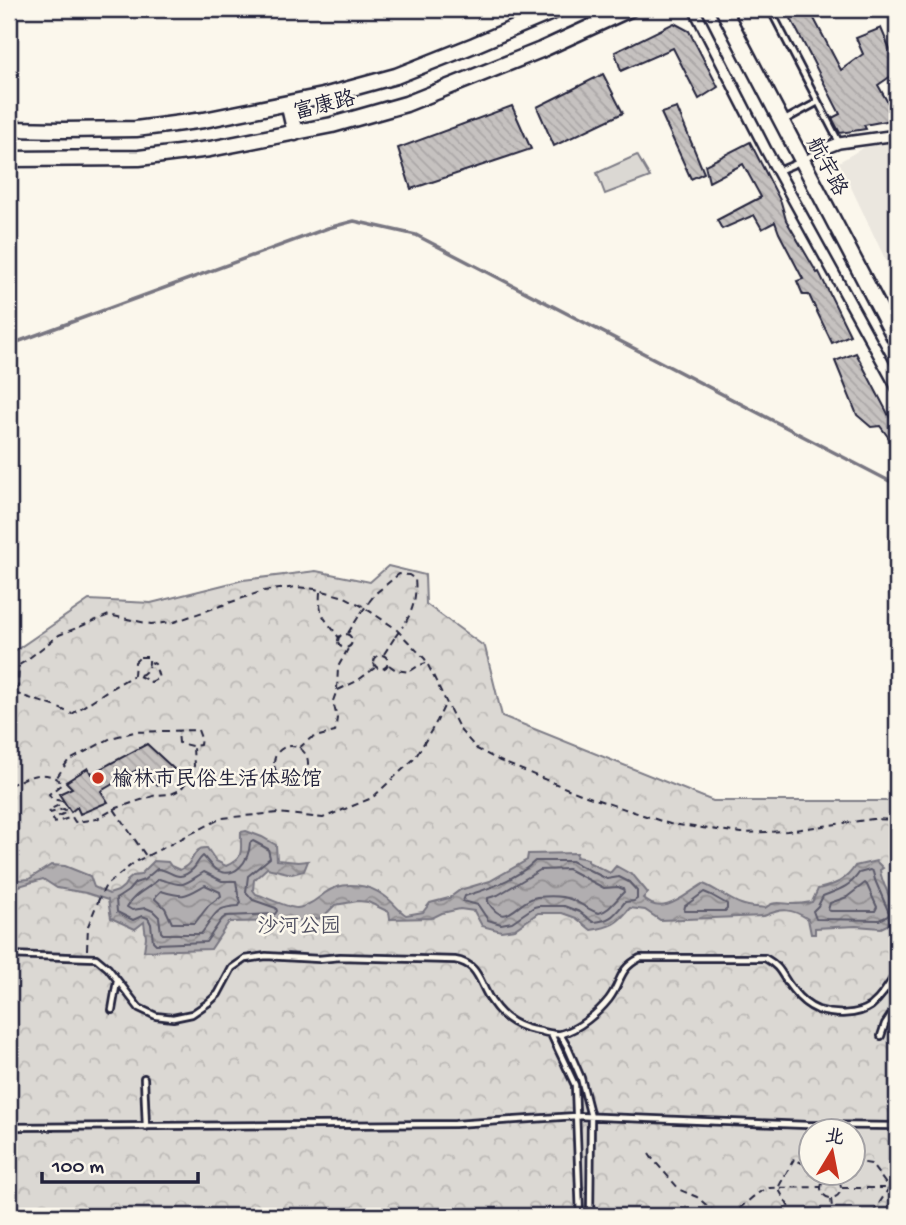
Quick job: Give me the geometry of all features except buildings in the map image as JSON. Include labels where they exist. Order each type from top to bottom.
[{"type":"main road","name":"富康路","points":[[9,129],[136,129],[204,120],[323,96],[396,76],[559,9]]},
{"type":"main road","name":"富康路","points":[[9,159],[139,158],[210,149],[332,125],[406,104],[541,50],[630,9]]},
{"type":"main road","name":"航宇路","points":[[723,9],[897,342]]},
{"type":"main road","points":[[288,103],[295,133]]},
{"type":"street","points":[[694,9],[777,171],[897,388]]},
{"type":"street","points":[[821,150],[839,143],[897,135]]},
{"type":"lane","points":[[770,9],[839,143]]},
{"type":"lane","points":[[782,122],[818,102]]},
{"type":"lane","points":[[777,171],[821,150]]},
{"type":"lane","points":[[9,955],[96,958],[108,968],[139,1008],[156,1016],[173,1018],[192,1014],[208,1003],[218,994],[232,968],[244,959],[266,956],[465,961],[473,968],[492,1002],[507,1019],[523,1028],[560,1034],[592,1016],[610,998],[624,969],[640,958],[765,958],[777,965],[791,989],[806,1003],[819,1010],[847,1014],[869,1008],[884,993],[897,971]]},
{"type":"lane","points":[[112,1010],[117,980]]},
{"type":"lane","points":[[881,1036],[885,1024],[897,1006]]},
{"type":"lane","points":[[551,1033],[575,1085],[580,1216]]},
{"type":"lane","points":[[560,1034],[581,1078],[591,1117],[590,1216]]},
{"type":"lane","points":[[144,1078],[146,1127]]},
{"type":"lane","points":[[9,1127],[455,1124],[576,1116],[897,1126]]},
{"type":"path","points":[[339,638],[347,634],[376,593],[399,574],[415,579],[416,589],[411,614],[383,655],[375,659],[376,667]]},
{"type":"path","points":[[9,671],[59,635],[110,615],[151,624],[174,622],[263,591],[297,587],[345,597],[396,628],[426,663],[460,730],[477,749],[583,795],[670,824],[743,833],[897,820]]},
{"type":"path","points":[[320,591],[319,606],[322,616],[339,638],[340,646],[349,647]]},
{"type":"path","points":[[299,748],[306,756],[305,772],[292,779],[281,776],[274,767],[275,756],[283,748],[299,748],[312,738],[335,732],[337,718],[333,701],[337,690],[338,667],[352,643],[347,634]]},
{"type":"path","points":[[383,655],[388,664],[396,670],[409,672],[426,663]]},
{"type":"path","points":[[134,675],[135,662],[140,657],[149,657],[150,667],[139,676]]},
{"type":"path","points":[[14,692],[72,714],[134,675],[151,682],[159,678],[155,664],[150,662]]},
{"type":"path","points":[[9,701],[18,686],[19,664]]},
{"type":"path","points":[[376,667],[383,669],[388,664]]},
{"type":"path","points":[[337,690],[357,681],[376,667]]},
{"type":"path","points":[[87,958],[88,926],[106,885],[135,862],[222,818],[278,813],[323,818],[372,798],[415,758],[446,701]]},
{"type":"path","points":[[56,778],[68,761],[111,738],[134,732],[198,730],[200,745],[179,743],[178,731]]},
{"type":"path","points":[[9,786],[35,775],[56,778],[62,784],[49,794],[52,799],[62,801],[49,810],[50,813],[64,809],[67,812],[53,819],[54,823],[72,817],[75,822],[97,819],[114,809],[180,790],[194,766],[192,746]]},
{"type":"path","points":[[114,809],[146,856]]},
{"type":"path","points":[[649,1154],[680,1190],[697,1197],[718,1216],[725,1216]]},
{"type":"path","points":[[778,1188],[794,1159],[797,1160]]},
{"type":"path","points":[[867,1163],[871,1164],[889,1188]]},
{"type":"path","points":[[831,1198],[837,1195],[841,1188],[897,1186]]},
{"type":"path","points":[[730,1216],[761,1190],[821,1187],[823,1194],[831,1198]]},
{"type":"path","points":[[778,1188],[794,1216],[807,1216]]},
{"type":"path","points":[[871,1216],[889,1188]]},
{"type":"path","points":[[831,1198],[833,1216]]},
{"type":"shaded area","points":[[897,140],[897,284],[839,162],[871,143]]},
{"type":"green space","points":[[637,155],[650,177],[605,194],[597,173]]},
{"type":"green space","name":"沙河公园","points":[[388,566],[425,575],[426,604],[485,647],[502,716],[713,801],[897,801],[897,1216],[9,1216],[9,655],[89,600],[151,603],[243,580],[316,571],[370,582]]},
{"type":"water","points":[[246,831],[276,845],[277,860],[308,861],[304,871],[292,874],[267,868],[254,880],[253,890],[256,894],[293,908],[308,904],[340,886],[356,885],[372,889],[389,899],[406,915],[423,912],[430,903],[490,881],[527,860],[528,854],[577,853],[576,857],[588,859],[588,862],[610,873],[616,866],[634,876],[648,893],[643,898],[658,906],[674,902],[703,884],[736,902],[750,906],[765,908],[775,903],[812,902],[818,889],[839,882],[855,866],[876,861],[883,868],[880,870],[881,877],[894,908],[895,921],[881,928],[815,928],[815,934],[811,934],[808,919],[786,910],[764,916],[660,920],[645,910],[630,908],[613,924],[598,929],[591,930],[576,918],[562,913],[538,913],[515,929],[501,931],[482,926],[474,911],[460,909],[432,918],[390,919],[389,912],[368,902],[358,901],[335,905],[322,918],[302,921],[229,922],[211,949],[144,951],[144,922],[135,929],[111,918],[108,900],[57,888],[43,879],[9,889],[9,881],[29,879],[51,865],[65,866],[90,876],[94,887],[109,894],[118,891],[133,876],[140,875],[154,861],[168,862],[180,870],[203,848],[207,848],[216,861],[226,866],[239,856],[241,832]]},
{"type":"waterway","points":[[9,345],[328,228],[354,221],[416,235],[897,485]]},
{"type":"place","name":"榆林市民俗生活体验馆","points":[[98,778]]}]
